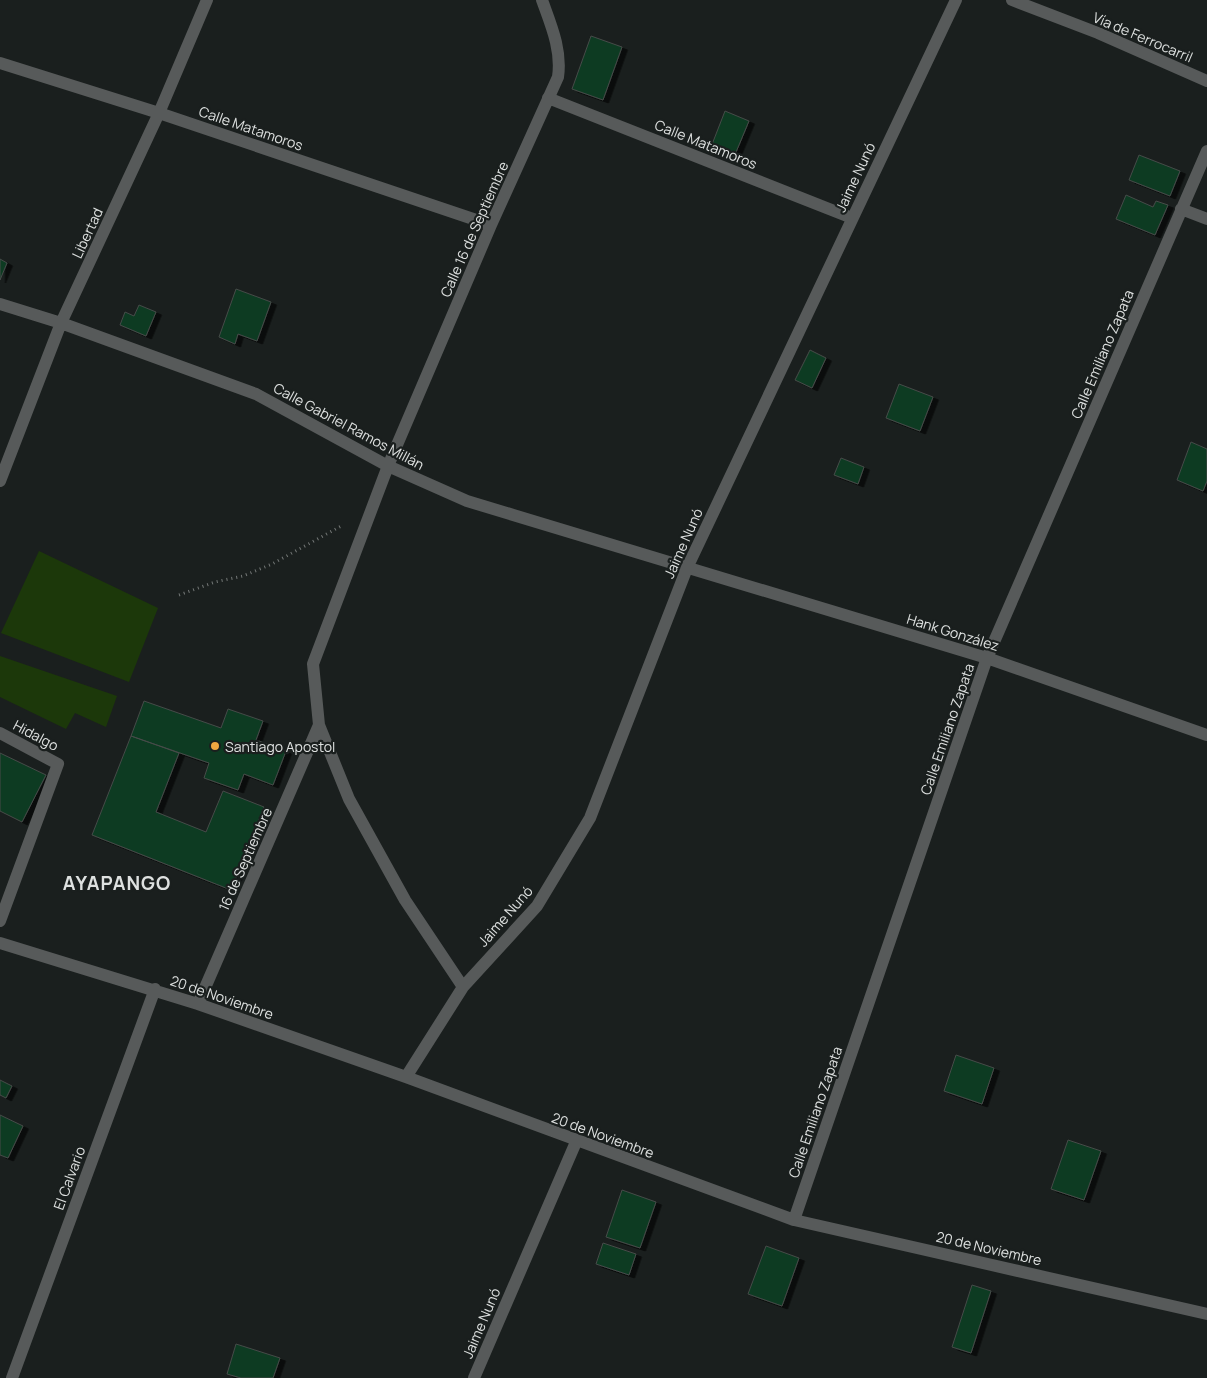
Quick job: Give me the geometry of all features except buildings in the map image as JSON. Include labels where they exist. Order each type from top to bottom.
[{"type":"street","name":"Libertad","points":[[0,481],[61,323],[159,113],[207,0]]},
{"type":"street","name":"Calle 16 de Septiembre","points":[[388,466],[491,225],[558,77],[560,61],[555,35],[542,0]]},
{"type":"street","name":"Jaime Nunó","points":[[406,1077],[463,988],[538,906],[590,818],[687,568],[956,0]]},
{"type":"street","name":"Vía de Ferrocarril","points":[[1012,0],[1098,33],[1207,81]]},
{"type":"street","name":"Calle Matamoros","points":[[0,63],[159,113],[491,225]]},
{"type":"street","name":"Calle Matamoros","points":[[548,98],[852,218]]},
{"type":"street","name":"Calle Emiliano Zapata","points":[[794,1220],[987,658],[1180,209],[1207,151]]},
{"type":"street","points":[[1180,209],[1207,219]]},
{"type":"street","name":"Calle Gabriel Ramos Millán","points":[[0,304],[61,323],[256,394],[388,466],[467,501],[687,568]]},
{"type":"street","points":[[388,466],[313,664],[320,725],[349,799],[404,900],[463,988]]},
{"type":"street","name":"Hank González","points":[[687,568],[987,658],[1207,735]]},
{"type":"street","name":"16 de Septiembre","points":[[198,1004],[320,725]]},
{"type":"street","name":"Hidalgo","points":[[0,733],[58,764],[0,920]]},
{"type":"street","name":"20 de Noviembre","points":[[0,943],[155,989],[198,1004],[406,1077],[576,1142],[794,1220],[1207,1314]]},
{"type":"street","name":"El Calvario","points":[[12,1378],[155,989]]},
{"type":"street","name":"Jaime Nunó","points":[[474,1378],[576,1142]]},
{"type":"path","points":[[179,595],[215,582],[243,576],[272,564],[371,509]]},
{"type":"green space","points":[[39,551],[158,608],[129,682],[1,633]]},
{"type":"green space","points":[[0,656],[117,696],[106,727],[75,713],[66,729],[0,697]]},
{"type":"place","name":"Santiago Apostol","points":[[215,746]]},
{"type":"district","name":"AYAPANGO","points":[[117,883]]}]
